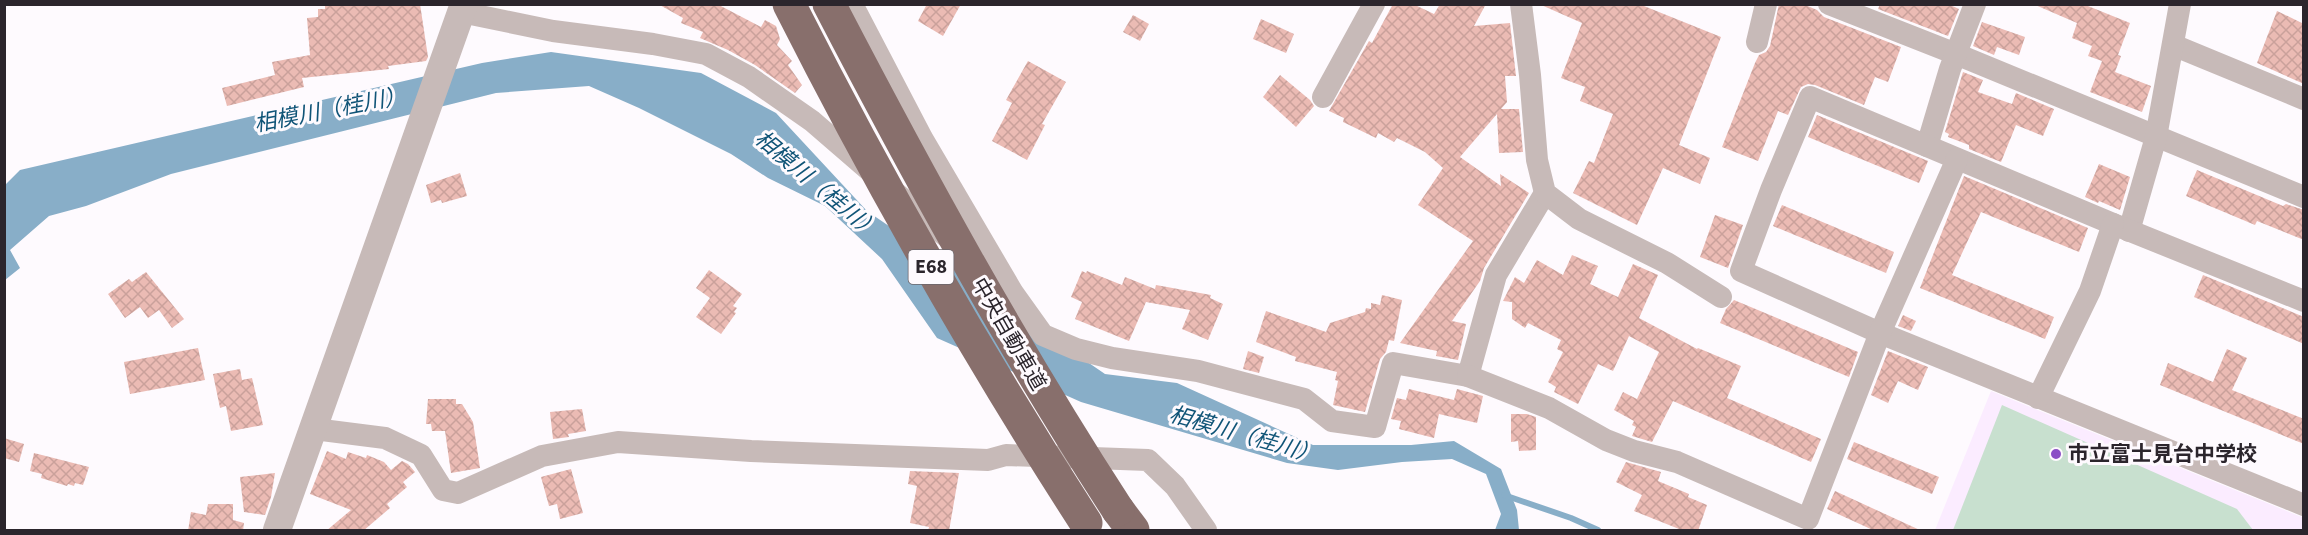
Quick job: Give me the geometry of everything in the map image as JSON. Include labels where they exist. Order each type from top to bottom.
[{"type":"highway","name":"中央自動車道","points":[[789,4],[870,159],[952,304],[1014,411],[1088,527]]},
{"type":"highway","name":"中央自動車道","points":[[829,4],[958,247],[1066,431],[1126,520]]},
{"type":"street","points":[[852,4],[922,138],[1013,293],[1043,335],[1077,349],[1112,358],[1198,371],[1304,399],[1332,421],[1375,427],[1393,363],[1468,376],[1549,408],[1606,440],[1634,451],[1677,462],[1808,519],[1880,333],[1957,159]]},
{"type":"street","points":[[1323,97],[1374,4]]},
{"type":"street","points":[[1521,4],[1537,160],[1545,193],[1579,219],[1667,263],[1721,297]]},
{"type":"street","points":[[1757,42],[1766,4]]},
{"type":"street","points":[[1829,4],[2304,197]]},
{"type":"street","points":[[1927,146],[1974,4]]},
{"type":"street","points":[[2038,398],[2121,228],[2156,137],[2180,4]]},
{"type":"street","points":[[277,531],[463,8],[553,31],[653,44],[706,54],[749,77],[812,121],[1013,293]]},
{"type":"street","points":[[2173,45],[2304,99]]},
{"type":"street","points":[[2304,301],[2121,228],[1810,97],[1771,190],[1741,271],[1880,333],[2304,505]]},
{"type":"street","points":[[1468,376],[1496,275],[1545,193]]},
{"type":"street","points":[[314,429],[385,438],[421,455],[443,490],[458,493],[542,456],[618,442],[763,452],[988,460],[1006,455],[1148,460],[1175,486],[1206,531]]},
{"type":"shaded area","name":"市立富士見台中学校","points":[[1991,391],[2304,518],[2303,530],[1935,530]]},
{"type":"green space","name":"市立富士見台中学校","points":[[2002,405],[2237,509],[2253,530],[1953,530]]},
{"type":"water","name":"相模川（桂川）","points":[[551,52],[701,73],[776,113],[867,211],[1105,374],[1177,383],[1313,445],[1411,445],[1454,441],[1501,469],[1517,510],[1519,530],[1495,530],[1501,514],[1486,474],[1452,459],[1402,462],[1338,470],[1287,463],[1081,402],[937,338],[882,259],[825,206],[768,178],[731,154],[589,86],[496,93],[171,174],[86,206],[49,216],[10,250],[20,268],[5,280],[5,185],[20,170],[482,63]]},
{"type":"building","points":[[325,4],[420,4],[428,57],[426,61],[388,66],[389,69],[302,78],[304,87],[227,106],[222,88],[275,75],[272,62],[310,55],[307,18],[318,17],[318,9],[325,9]]},
{"type":"building","points":[[658,4],[717,4],[761,27],[765,20],[776,26],[780,39],[777,45],[792,61],[788,65],[802,85],[795,93],[755,65],[700,38],[703,32],[681,23],[683,18]]},
{"type":"building","points":[[927,4],[961,4],[943,36],[918,21]]},
{"type":"building","points":[[1393,4],[1413,4],[1434,14],[1440,4],[1486,4],[1474,26],[1510,23],[1516,76],[1505,76],[1507,102],[1501,109],[1519,109],[1523,152],[1499,153],[1497,114],[1460,157],[1501,186],[1500,174],[1529,193],[1484,268],[1480,281],[1452,321],[1466,324],[1458,360],[1436,356],[1437,351],[1400,343],[1473,241],[1418,205],[1443,168],[1425,152],[1397,138],[1394,142],[1378,133],[1376,138],[1343,122],[1344,118],[1329,111],[1369,41],[1372,43]]},
{"type":"building","points":[[1539,4],[1639,4],[1721,37],[1679,145],[1710,158],[1700,184],[1663,168],[1637,225],[1573,193],[1589,161],[1594,163],[1613,114],[1580,101],[1585,87],[1561,78],[1582,23]]},
{"type":"building","points":[[1779,4],[1803,4],[1817,10],[1824,17],[1901,47],[1888,82],[1875,77],[1864,105],[1815,85],[1808,84],[1801,87],[1788,115],[1778,111],[1758,161],[1722,147],[1755,63],[1759,55],[1766,52],[1770,46]]},
{"type":"building","points":[[1880,4],[1948,4],[1959,9],[1948,36],[1878,9]]},
{"type":"building","points":[[2033,4],[2083,4],[2130,23],[2118,55],[2121,56],[2115,72],[2151,86],[2142,112],[2090,92],[2102,61],[2088,56],[2092,46],[2072,38],[2077,23]]},
{"type":"building","points":[[2277,11],[2304,24],[2304,84],[2257,63]]},
{"type":"building","points":[[1133,15],[1149,24],[1140,41],[1123,32]]},
{"type":"building","points":[[1261,19],[1294,34],[1286,53],[1253,39]]},
{"type":"building","points":[[1982,22],[2025,37],[2019,55],[1997,47],[1994,55],[1973,46]]},
{"type":"building","points":[[1028,61],[1066,82],[1042,124],[1045,125],[1027,160],[992,141],[1012,103],[1006,100]]},
{"type":"building","points":[[1963,72],[1983,80],[1978,92],[2012,104],[2016,93],[2054,109],[2043,136],[2016,125],[2001,162],[1969,149],[1969,145],[1948,137],[1949,134],[1945,132]]},
{"type":"building","points":[[1280,75],[1314,106],[1296,127],[1263,97]]},
{"type":"building","points":[[1817,115],[1928,161],[1919,183],[1808,137]]},
{"type":"building","points":[[2099,164],[2130,177],[2120,210],[2085,197]]},
{"type":"building","points":[[2197,170],[2283,206],[2286,204],[2304,210],[2304,240],[2257,221],[2255,225],[2186,196]]},
{"type":"building","points":[[460,173],[467,196],[442,203],[441,200],[431,203],[426,185]]},
{"type":"building","points":[[1964,176],[2088,228],[2079,252],[1981,212],[1952,275],[2054,317],[2045,339],[1920,288]]},
{"type":"building","points":[[1782,205],[1894,252],[1886,273],[1773,226]]},
{"type":"building","points":[[1715,215],[1743,225],[1728,268],[1700,257]]},
{"type":"building","points":[[1572,255],[1598,266],[1590,284],[1618,297],[1633,264],[1658,275],[1639,318],[1697,349],[1741,366],[1727,398],[1821,439],[1811,462],[1673,401],[1652,442],[1632,436],[1636,427],[1632,425],[1634,421],[1614,410],[1623,392],[1637,399],[1659,352],[1629,336],[1613,371],[1598,364],[1578,404],[1554,392],[1556,387],[1548,382],[1563,352],[1557,349],[1561,340],[1528,323],[1525,328],[1512,319],[1512,302],[1503,301],[1515,277],[1524,283],[1537,260],[1563,275]]},
{"type":"building","points":[[709,270],[742,294],[733,306],[737,308],[734,312],[736,313],[721,334],[696,317],[710,298],[696,288]]},
{"type":"building","points":[[1082,271],[1122,285],[1125,277],[1155,289],[1156,285],[1211,295],[1210,298],[1223,304],[1208,340],[1182,329],[1190,310],[1146,302],[1129,341],[1075,319],[1082,302],[1071,297]]},
{"type":"building","points":[[146,272],[184,319],[172,328],[159,310],[148,318],[140,307],[125,318],[108,294],[129,279],[132,282]]},
{"type":"building","points":[[2203,275],[2304,317],[2304,344],[2194,297]]},
{"type":"building","points":[[1382,295],[1402,300],[1394,341],[1389,340],[1386,352],[1380,359],[1365,412],[1333,405],[1338,381],[1335,380],[1337,372],[1295,361],[1296,357],[1256,342],[1266,311],[1326,332],[1330,323],[1365,312],[1366,308],[1371,309],[1371,303],[1380,305]]},
{"type":"building","points":[[1734,300],[1858,352],[1849,377],[1720,323],[1726,309]]},
{"type":"building","points":[[1903,315],[1916,321],[1911,331],[1898,326]]},
{"type":"building","points":[[198,348],[205,380],[130,394],[124,362]]},
{"type":"building","points":[[2227,349],[2247,358],[2232,390],[2304,419],[2304,444],[2160,385],[2168,363],[2213,382]]},
{"type":"building","points":[[1248,351],[1264,357],[1259,373],[1243,369]]},
{"type":"building","points":[[1888,351],[1928,367],[1918,390],[1898,381],[1888,403],[1871,395]]},
{"type":"building","points":[[240,369],[242,380],[252,378],[263,425],[231,431],[226,406],[220,408],[213,374]]},
{"type":"building","points":[[1409,389],[1454,400],[1457,389],[1483,396],[1477,423],[1439,414],[1434,438],[1399,429],[1401,421],[1391,419],[1397,398],[1406,400]]},
{"type":"building","points":[[428,399],[456,399],[456,404],[462,404],[473,422],[480,468],[451,473],[445,431],[432,431],[431,424],[426,424]]},
{"type":"building","points":[[582,409],[586,431],[568,434],[569,437],[553,439],[550,412]]},
{"type":"building","points":[[1511,414],[1527,414],[1536,417],[1536,450],[1519,451],[1518,441],[1511,442]]},
{"type":"building","points":[[4,438],[24,444],[19,462],[4,458]]},
{"type":"building","points":[[1854,442],[1939,477],[1932,494],[1847,459]]},
{"type":"building","points":[[327,451],[346,459],[348,452],[366,458],[367,455],[384,462],[391,470],[402,461],[415,472],[403,482],[407,487],[387,504],[390,508],[363,531],[326,531],[351,510],[310,494]]},
{"type":"building","points":[[34,453],[89,467],[83,485],[75,483],[74,486],[68,484],[67,486],[41,478],[42,474],[30,471]]},
{"type":"building","points":[[1626,462],[1661,472],[1658,481],[1689,494],[1688,497],[1707,505],[1698,531],[1684,531],[1634,511],[1642,495],[1616,482]]},
{"type":"building","points":[[571,469],[583,513],[560,519],[557,504],[549,506],[541,477]]},
{"type":"building","points":[[910,471],[959,473],[949,531],[928,531],[929,527],[910,523],[917,486],[908,484]]},
{"type":"building","points":[[275,473],[265,515],[244,512],[240,477]]},
{"type":"building","points":[[1835,491],[1922,531],[1875,531],[1827,509]]},
{"type":"building","points":[[208,504],[233,504],[233,520],[244,523],[243,531],[188,531],[191,512],[206,515]]},
{"type":"waterway","points":[[1504,495],[1571,518],[1598,530]]},
{"type":"place","name":"市立富士見台中学校","points":[[2056,454]]}]
